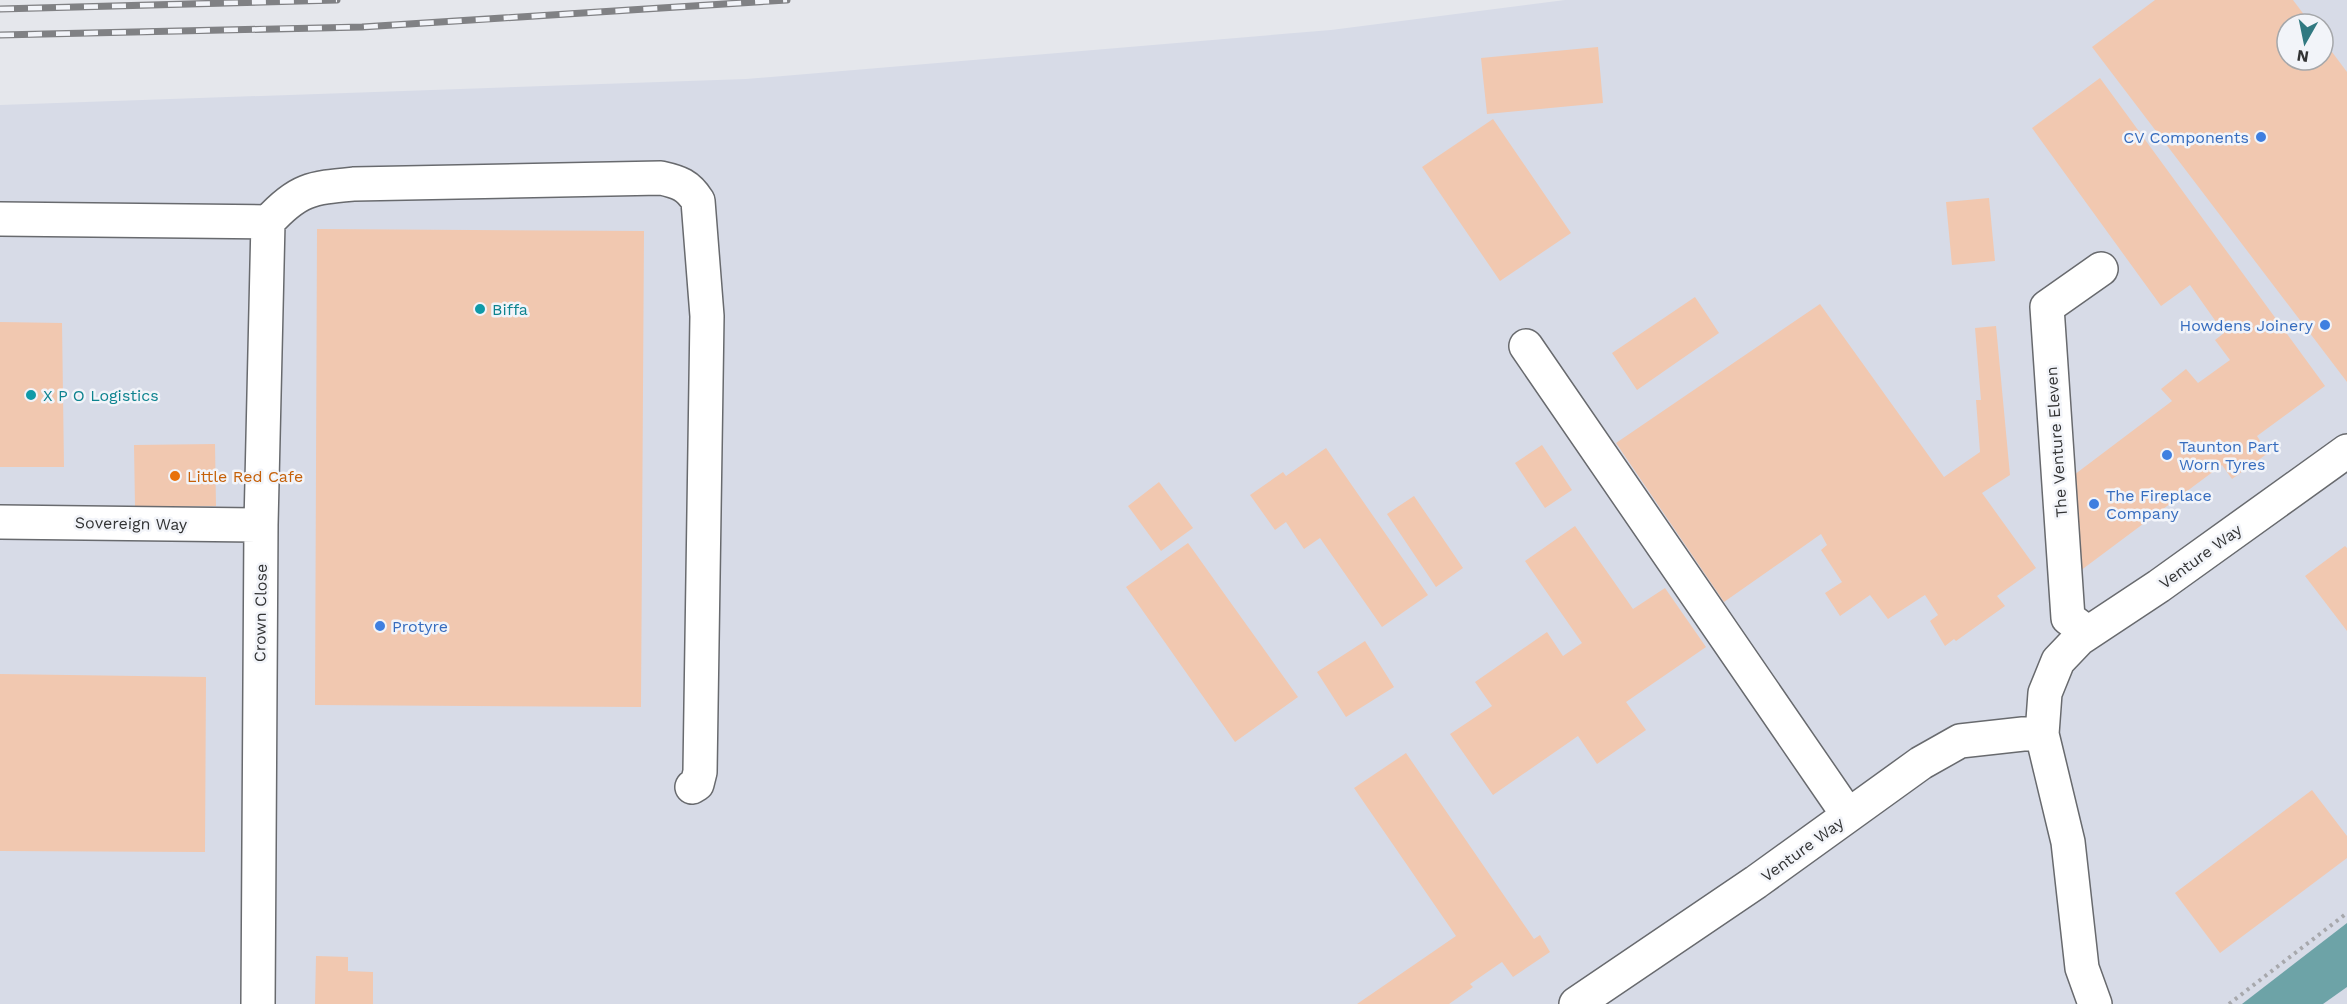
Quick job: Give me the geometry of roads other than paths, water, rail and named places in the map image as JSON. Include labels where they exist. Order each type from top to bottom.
[{"type":"street","points":[[0,219],[268,222],[298,195],[312,188],[354,184],[662,178],[681,183],[691,190],[698,201],[701,223],[707,316],[700,772],[697,784],[692,787]]},
{"type":"street","name":"Crown Close","points":[[258,1004],[261,525],[268,222]]},
{"type":"street","name":"The Venture Eleven","points":[[2088,633],[2068,618],[2047,307],[2101,269]]},
{"type":"street","points":[[1526,346],[1848,814]]},
{"type":"street","name":"Venture Way","points":[[2095,1004],[2082,968],[2068,842],[2042,734],[2044,693],[2058,661],[2088,633],[2347,451]]},
{"type":"street","name":"Sovereign Way","points":[[0,522],[261,525]]},
{"type":"street","name":"Venture Way","points":[[1575,1004],[1756,882],[1921,763],[1960,741],[2042,734]]},
{"type":"water","points":[[2347,923],[2347,987],[2323,1004],[2242,1004]]},
{"type":"railway","points":[[0,9],[337,0]]},
{"type":"railway","points":[[0,35],[362,27],[787,0]]},
{"type":"place","name":"CV Components","points":[[2261,137]]},
{"type":"place","name":"Biffa","points":[[480,309]]},
{"type":"place","name":"Howdens Joinery","points":[[2325,325]]},
{"type":"place","name":"X P O Logistics","points":[[31,395]]},
{"type":"place","name":"Taunton Part Worn Tyres","points":[[2167,455]]},
{"type":"place","name":"Little Red Cafe","points":[[175,476]]},
{"type":"place","name":"The Fireplace Company","points":[[2094,504]]},
{"type":"place","name":"Protyre","points":[[380,626]]}]
